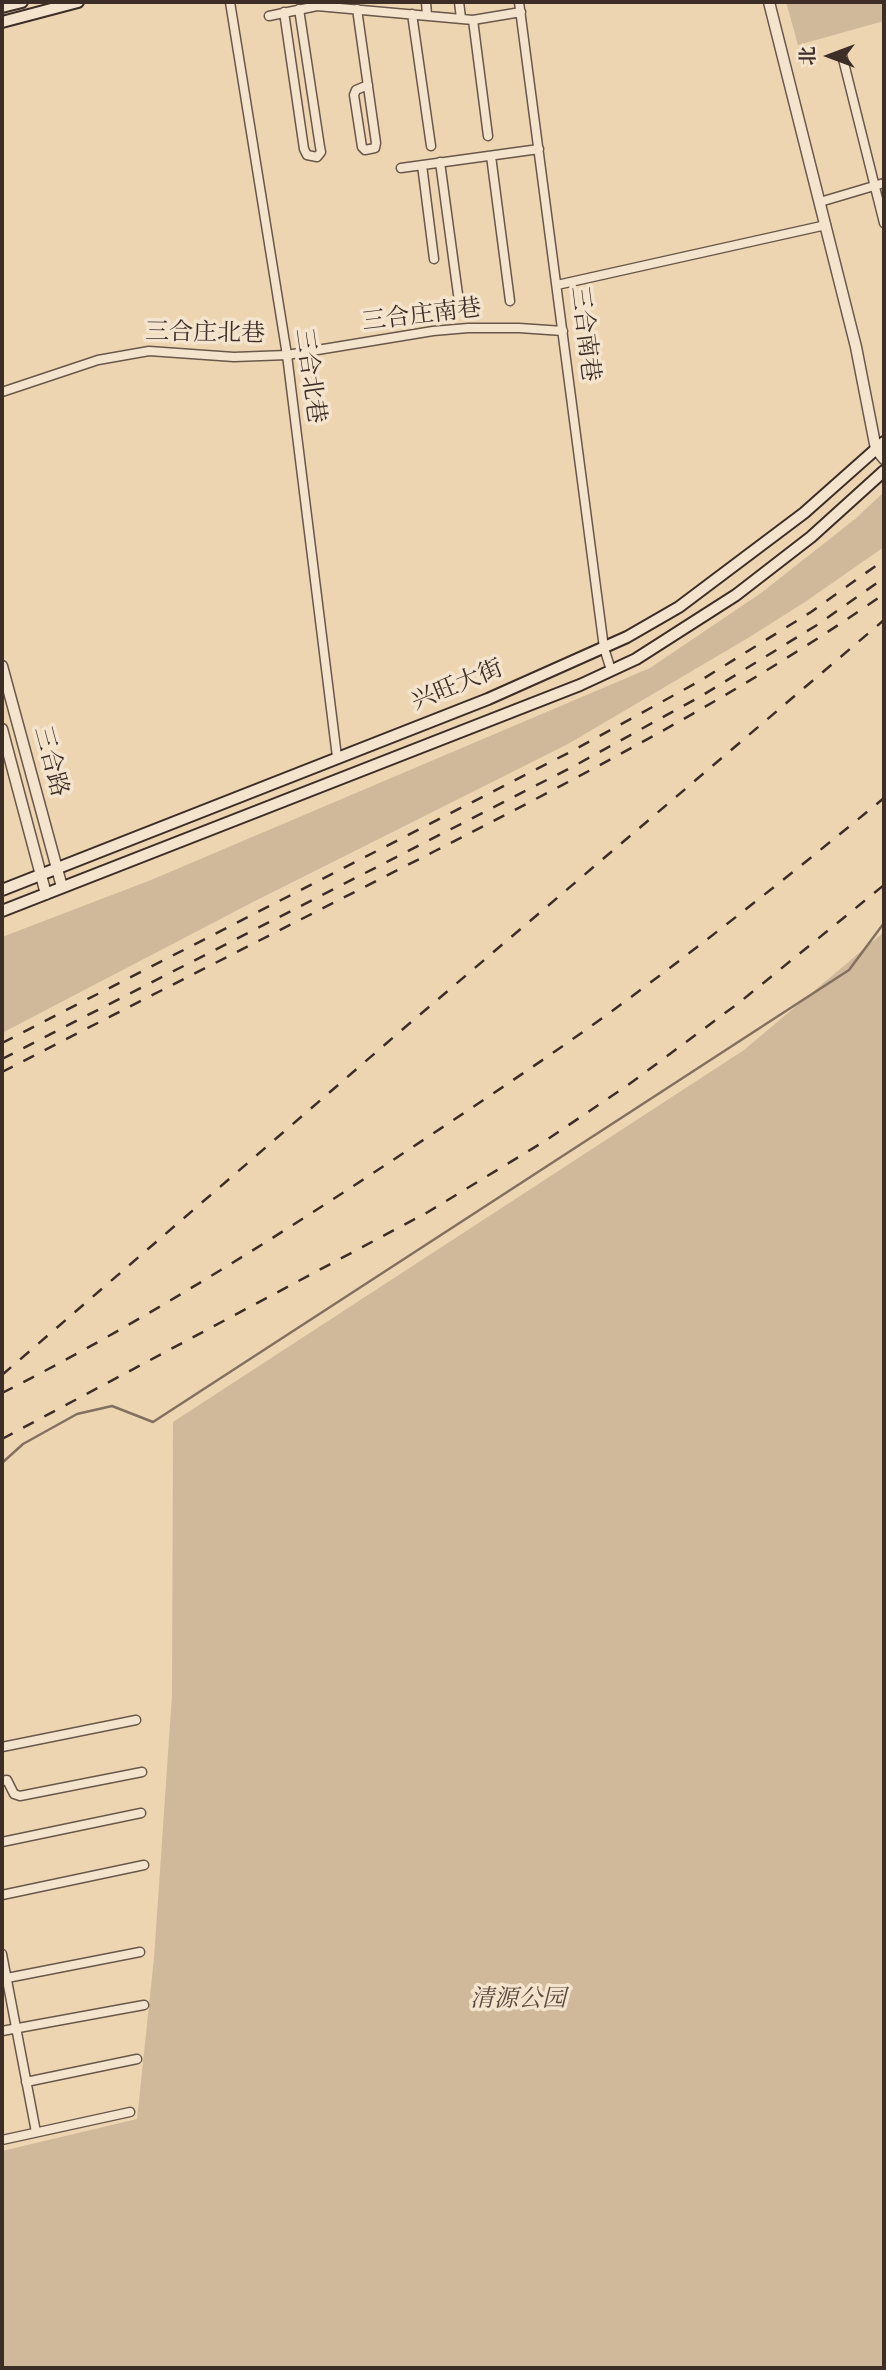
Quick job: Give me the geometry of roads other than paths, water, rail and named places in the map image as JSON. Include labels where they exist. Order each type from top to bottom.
[{"type":"main road","points":[[2,7],[22,2]]},
{"type":"main road","points":[[2,22],[78,2]]},
{"type":"main road","name":"兴旺大街","points":[[2,890],[488,699],[604,649],[679,607],[804,513],[880,445]]},
{"type":"main road","name":"兴旺大街","points":[[2,911],[580,685],[636,659],[736,595],[811,537],[884,471]]},
{"type":"street","name":"三合北巷","points":[[230,2],[287,355],[337,757]]},
{"type":"street","points":[[426,2],[427,15]]},
{"type":"street","points":[[459,2],[461,19]]},
{"type":"street","name":"三合南巷","points":[[519,2],[604,649],[611,670]]},
{"type":"street","points":[[769,2],[884,459]]},
{"type":"street","points":[[269,16],[316,4],[473,20],[521,12]]},
{"type":"street","points":[[284,12],[304,149],[307,155],[317,157],[321,152],[299,9]]},
{"type":"street","points":[[357,9],[368,85],[376,143],[375,148],[365,150],[362,146],[354,95],[356,89],[368,85]]},
{"type":"street","points":[[412,14],[431,146]]},
{"type":"street","points":[[473,20],[488,136]]},
{"type":"street","points":[[842,55],[880,184],[884,223]]},
{"type":"street","points":[[401,168],[539,149]]},
{"type":"street","points":[[491,156],[510,301]]},
{"type":"street","points":[[440,162],[460,309]]},
{"type":"street","points":[[422,165],[434,259]]},
{"type":"street","points":[[820,202],[880,184]]},
{"type":"street","points":[[557,285],[826,225]]},
{"type":"street","name":"三合庄南巷","points":[[287,355],[433,331],[468,328],[563,331]]},
{"type":"street","name":"三合庄北巷","points":[[2,392],[98,360],[149,351],[234,357],[287,355]]},
{"type":"street","name":"三合路","points":[[2,666],[62,887]]},
{"type":"street","name":"三合路","points":[[2,729],[46,894]]},
{"type":"street","points":[[2,1747],[136,1720]]},
{"type":"street","points":[[2,1781],[7,1780],[14,1794],[20,1796],[142,1772]]},
{"type":"street","points":[[2,1842],[141,1813]]},
{"type":"street","points":[[2,1895],[144,1865]]},
{"type":"street","points":[[4,1978],[140,1952]]},
{"type":"street","points":[[2,1954],[4,1978],[17,2028],[36,2132]]},
{"type":"street","points":[[2,2031],[145,2005]]},
{"type":"street","points":[[26,2082],[137,2059]]},
{"type":"street","points":[[2,2140],[130,2112]]},
{"type":"waterway","points":[[2,1463],[23,1444],[77,1414],[112,1406],[153,1422],[849,970],[884,923]]},
{"type":"railway","points":[[2,1043],[572,751],[698,682],[811,612],[884,560]]},
{"type":"railway","points":[[2,1059],[576,765],[703,695],[817,625],[884,578]]},
{"type":"railway","points":[[2,1072],[607,761],[776,665],[884,594]]},
{"type":"railway","points":[[2,1375],[884,620]]},
{"type":"railway","points":[[2,1393],[102,1340],[201,1282],[346,1191],[509,1083],[656,978],[884,798]]},
{"type":"railway","points":[[2,1439],[428,1212],[545,1141],[628,1085],[740,1002],[884,885]]},
{"type":"park label","name":"清源公园","points":[[518,2001]]}]
